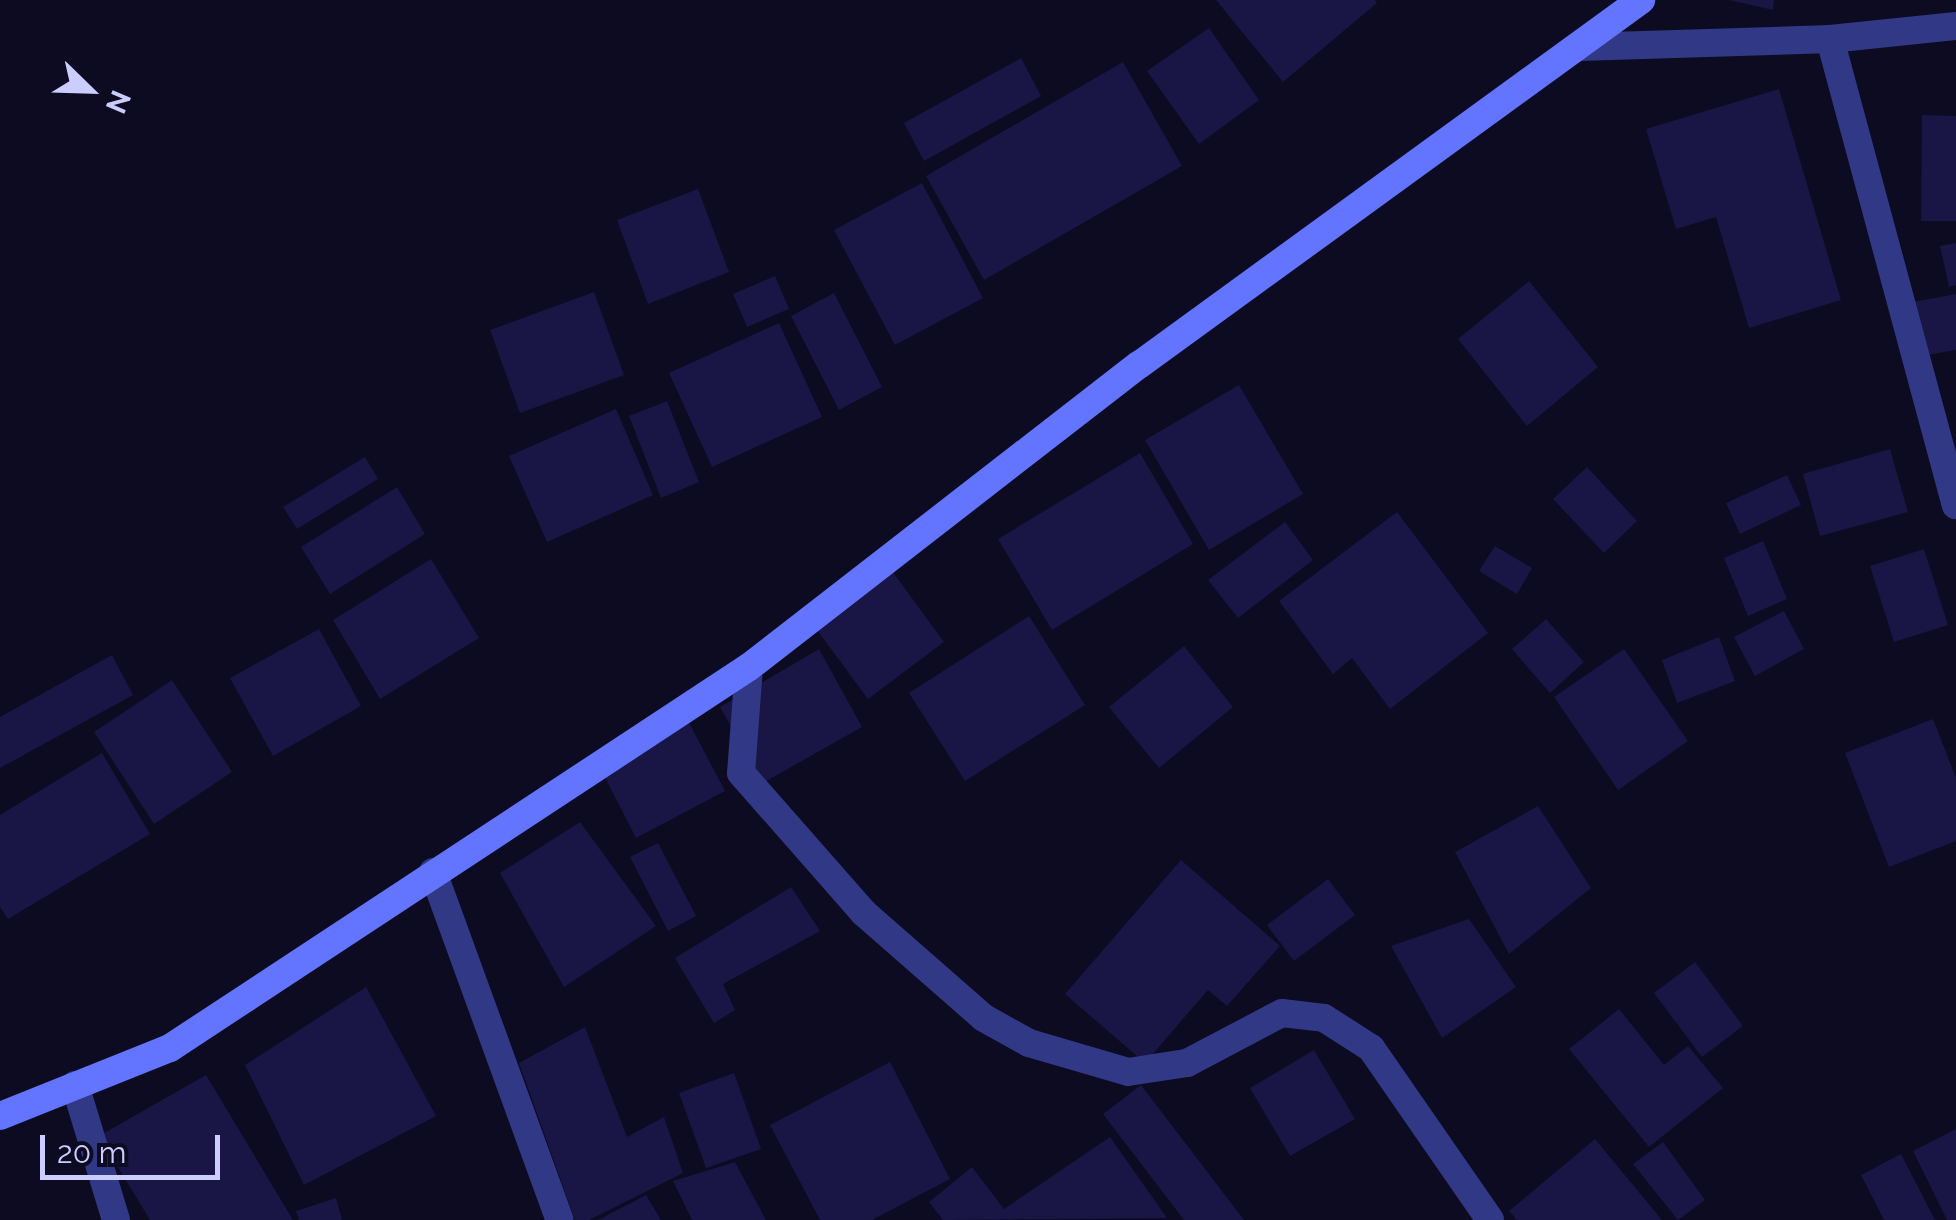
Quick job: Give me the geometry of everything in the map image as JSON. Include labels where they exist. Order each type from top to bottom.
[{"type":"main road","points":[[0,1116],[170,1048],[750,667],[1139,365],[1642,0]]},
{"type":"street","points":[[1580,47],[1830,40],[1956,26]]},
{"type":"street","points":[[1830,40],[1956,505]]},
{"type":"street","points":[[750,667],[741,773],[864,913],[984,1018],[1029,1044],[1128,1072],[1187,1063],[1282,1013],[1324,1018],[1371,1048],[1490,1220]]},
{"type":"street","points":[[433,872],[560,1220]]},
{"type":"street","points":[[74,1085],[116,1220]]},
{"type":"building","points":[[1216,0],[1375,0],[1377,3],[1283,82]]},
{"type":"building","points":[[1729,0],[1774,0],[1773,10]]},
{"type":"building","points":[[1209,28],[1259,100],[1199,144],[1147,71]]},
{"type":"building","points":[[1021,58],[1041,96],[924,161],[904,123]]},
{"type":"building","points":[[1123,62],[1182,166],[984,280],[926,176]]},
{"type":"building","points":[[1779,89],[1841,300],[1749,328],[1716,217],[1676,229],[1646,129]]},
{"type":"building","points":[[1922,115],[1956,116],[1956,221],[1921,221]]},
{"type":"building","points":[[922,183],[983,298],[895,345],[834,230]]},
{"type":"building","points":[[698,189],[729,272],[648,304],[617,220]]},
{"type":"building","points":[[1956,243],[1956,285],[1949,287],[1940,246]]},
{"type":"building","points":[[775,276],[789,309],[747,327],[733,294]]},
{"type":"building","points":[[1529,281],[1598,367],[1527,426],[1458,339]]},
{"type":"building","points":[[594,292],[624,375],[520,413],[490,330]]},
{"type":"building","points":[[834,293],[882,387],[839,410],[791,316]]},
{"type":"building","points":[[1956,294],[1956,350],[1923,356],[1913,302]]},
{"type":"building","points":[[779,323],[822,417],[712,467],[669,373]]},
{"type":"building","points":[[1239,385],[1303,494],[1209,550],[1145,440]]},
{"type":"building","points":[[667,401],[699,482],[661,498],[629,416]]},
{"type":"building","points":[[616,409],[653,495],[547,542],[509,456]]},
{"type":"building","points":[[1890,449],[1908,512],[1820,536],[1803,474]]},
{"type":"building","points":[[1140,453],[1193,544],[1052,630],[998,539]]},
{"type":"building","points":[[365,457],[378,479],[297,529],[283,507]]},
{"type":"building","points":[[1587,467],[1637,521],[1604,553],[1553,499]]},
{"type":"building","points":[[1787,475],[1801,505],[1740,534],[1726,503]]},
{"type":"building","points":[[397,487],[425,534],[330,594],[301,547]]},
{"type":"building","points":[[1397,512],[1488,633],[1390,709],[1352,658],[1333,674],[1279,601]]},
{"type":"building","points":[[1285,522],[1313,560],[1238,618],[1208,580]]},
{"type":"building","points":[[1763,541],[1787,599],[1748,616],[1724,558]]},
{"type":"building","points":[[1495,546],[1532,568],[1517,594],[1479,571]]},
{"type":"building","points":[[1924,549],[1948,625],[1894,642],[1870,566]]},
{"type":"building","points":[[431,559],[479,638],[380,699],[333,620]]},
{"type":"building","points":[[887,564],[944,642],[868,699],[811,622]]},
{"type":"building","points":[[1784,611],[1804,649],[1755,676],[1734,637]]},
{"type":"building","points":[[1029,616],[1085,705],[965,781],[909,693]]},
{"type":"building","points":[[1546,619],[1584,662],[1550,693],[1512,649]]},
{"type":"building","points":[[319,629],[361,706],[273,756],[230,678]]},
{"type":"building","points":[[1719,637],[1735,681],[1677,703],[1662,660]]},
{"type":"building","points":[[1184,646],[1233,707],[1159,768],[1109,707]]},
{"type":"building","points":[[819,649],[862,727],[763,783],[720,707]]},
{"type":"building","points":[[1624,649],[1688,741],[1618,790],[1554,697]]},
{"type":"building","points":[[112,655],[133,695],[0,768],[0,717]]},
{"type":"building","points":[[172,680],[232,772],[154,824],[94,732]]},
{"type":"building","points":[[685,715],[725,791],[636,838],[597,762]]},
{"type":"building","points":[[1933,719],[1956,778],[1956,841],[1889,867],[1845,753]]},
{"type":"building","points":[[102,753],[150,834],[8,919],[0,907],[0,815]]},
{"type":"building","points":[[1538,806],[1591,888],[1509,954],[1455,852]]},
{"type":"building","points":[[580,822],[656,926],[564,987],[500,873]]},
{"type":"building","points":[[658,843],[696,916],[668,931],[630,857]]},
{"type":"building","points":[[1181,860],[1280,946],[1227,1006],[1208,990],[1145,1063],[1065,994]]},
{"type":"building","points":[[1328,879],[1355,915],[1294,961],[1267,925]]},
{"type":"building","points":[[791,887],[820,931],[723,984],[735,1010],[714,1023],[675,958]]},
{"type":"building","points":[[1469,919],[1516,987],[1442,1038],[1391,946]]},
{"type":"building","points":[[1695,962],[1743,1026],[1702,1057],[1654,993]]},
{"type":"building","points":[[366,987],[436,1116],[304,1185],[245,1065]]},
{"type":"building","points":[[1619,1009],[1664,1065],[1688,1046],[1723,1088],[1649,1147],[1569,1049]]},
{"type":"building","points":[[585,1027],[627,1137],[664,1117],[683,1173],[589,1220],[575,1220],[519,1063]]},
{"type":"building","points":[[1314,1050],[1355,1119],[1290,1156],[1250,1088]]},
{"type":"building","points":[[890,1062],[950,1179],[872,1220],[820,1220],[770,1125]]},
{"type":"building","points":[[734,1073],[761,1149],[706,1168],[679,1093]]},
{"type":"building","points":[[206,1075],[293,1220],[150,1220],[99,1136]]},
{"type":"building","points":[[1141,1085],[1244,1220],[1184,1220],[1103,1114]]},
{"type":"building","points":[[1956,1129],[1956,1220],[1947,1220],[1913,1151]]},
{"type":"building","points":[[1110,1137],[1167,1218],[943,1220],[929,1202],[972,1167],[1004,1209]]},
{"type":"building","points":[[1595,1139],[1662,1220],[1517,1220],[1509,1211]]},
{"type":"building","points":[[1663,1142],[1705,1200],[1678,1220],[1633,1164]]},
{"type":"building","points":[[1901,1154],[1935,1220],[1884,1220],[1861,1175]]},
{"type":"building","points":[[735,1162],[766,1220],[692,1220],[673,1181]]},
{"type":"building","points":[[646,1195],[661,1220],[598,1220]]},
{"type":"building","points":[[336,1198],[342,1220],[299,1220],[296,1211]]}]
